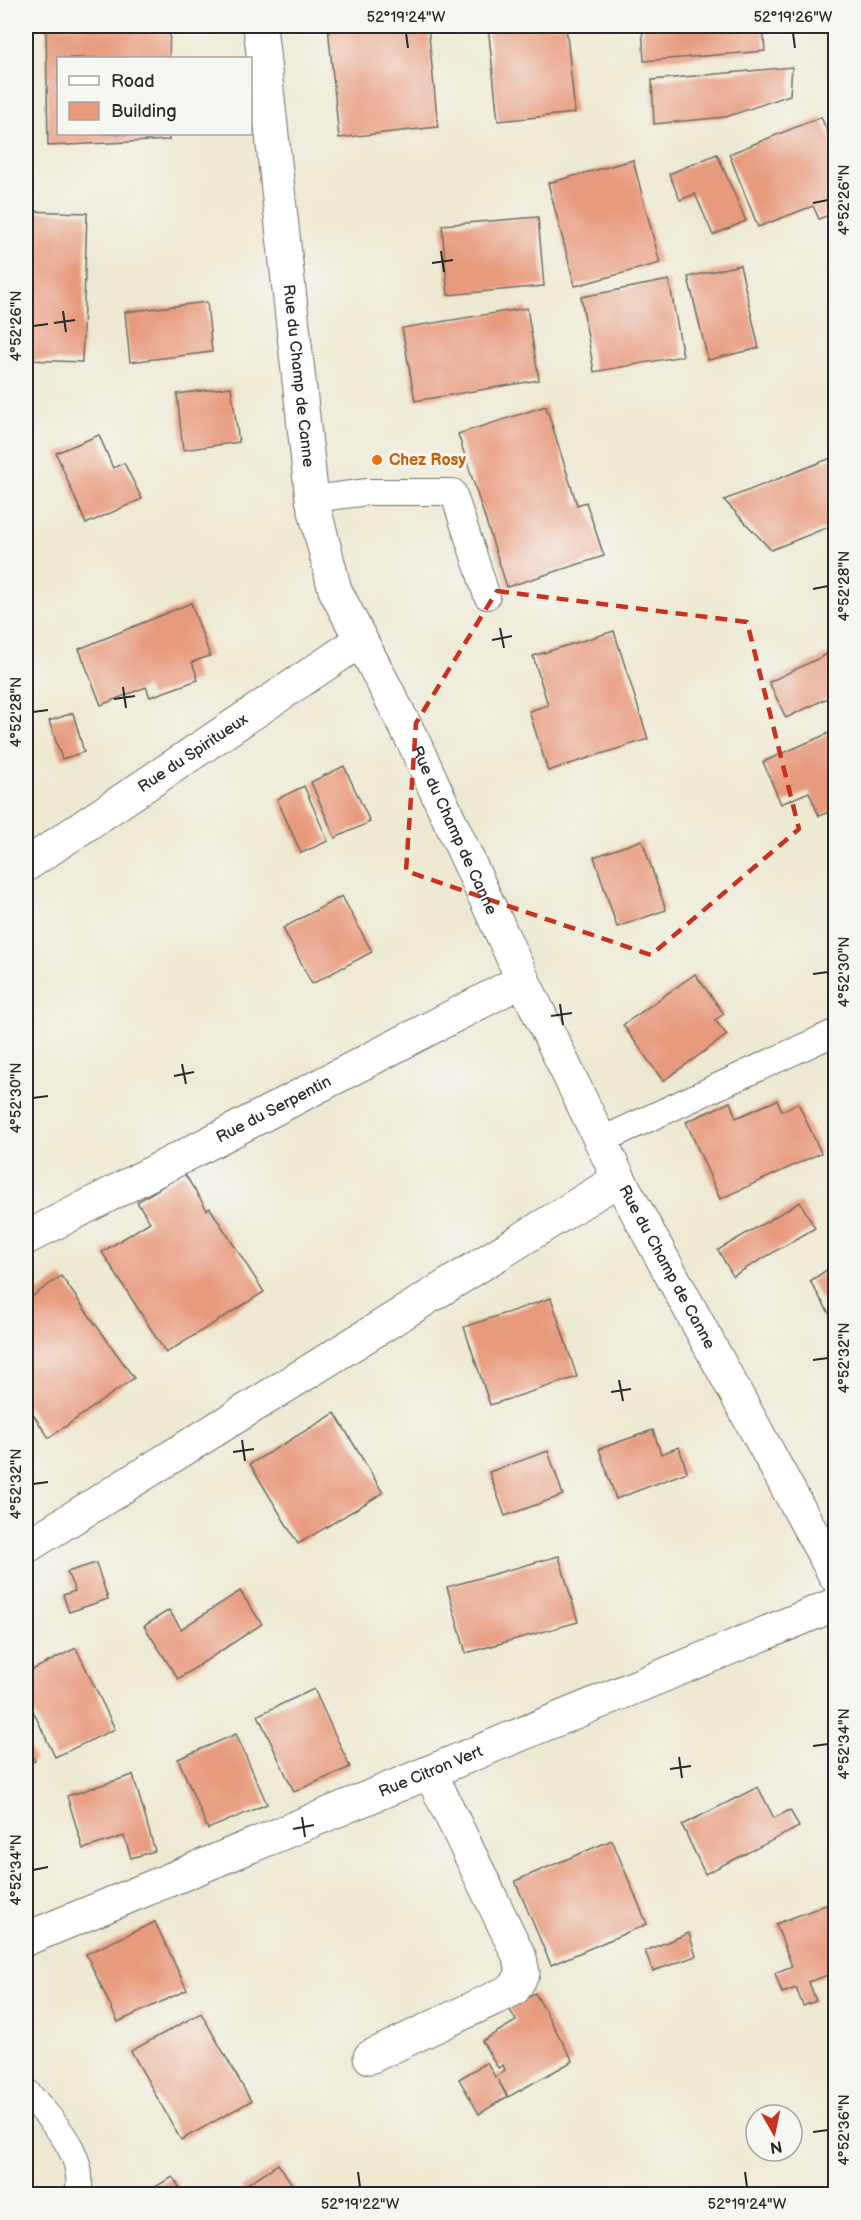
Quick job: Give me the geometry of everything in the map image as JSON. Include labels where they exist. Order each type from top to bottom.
[{"type":"street","name":"Rue du Champ de Canne","points":[[260,26],[312,499],[335,590],[416,745],[523,980],[600,1141],[836,1577]]},
{"type":"street","name":"Rue du Spiritueux","points":[[26,865],[360,641]]},
{"type":"street","name":"Rue du Serpentin","points":[[26,1238],[523,980]]},
{"type":"street","points":[[26,1547],[620,1179]]},
{"type":"street","name":"Rue Citron Vert","points":[[26,1939],[836,1604]]},
{"type":"street","points":[[370,2057],[514,1989],[523,1973],[520,1958],[430,1772]]},
{"type":"lane","points":[[312,499],[368,492],[453,492],[487,596]]},
{"type":"lane","points":[[600,1141],[836,1032]]},
{"type":"lane","points":[[26,2091],[64,2134],[79,2169],[78,2194]]},
{"type":"highlighted area","points":[[497,591],[747,622],[799,829],[651,955],[406,871],[416,723]]},
{"type":"building","points":[[46,26],[170,26],[169,57],[57,57],[57,135],[169,135],[169,140],[48,146]]},
{"type":"building","points":[[328,26],[428,26],[438,127],[339,138]]},
{"type":"building","points":[[488,26],[566,26],[575,113],[498,121]]},
{"type":"building","points":[[642,26],[763,26],[765,51],[644,61]]},
{"type":"building","points":[[792,67],[790,95],[726,117],[654,124],[652,80]]},
{"type":"building","points":[[821,117],[836,152],[836,212],[819,219],[813,206],[758,227],[729,154]]},
{"type":"building","points":[[717,154],[746,221],[713,235],[695,194],[680,200],[669,174]]},
{"type":"building","points":[[633,160],[660,263],[575,286],[548,183]]},
{"type":"building","points":[[26,211],[87,213],[82,362],[26,360]]},
{"type":"building","points":[[538,217],[544,286],[448,295],[442,225]]},
{"type":"building","points":[[740,265],[759,348],[708,360],[688,277]]},
{"type":"building","points":[[836,279],[836,293],[835,293],[831,280]]},
{"type":"building","points":[[669,280],[683,356],[594,372],[581,297]]},
{"type":"building","points":[[207,302],[212,352],[130,362],[125,312]]},
{"type":"building","points":[[527,308],[539,380],[415,401],[402,328]]},
{"type":"building","points":[[231,387],[239,442],[183,450],[177,394]]},
{"type":"building","points":[[546,406],[577,505],[586,502],[604,556],[507,587],[458,434]]},
{"type":"building","points":[[99,435],[113,468],[124,463],[142,499],[86,524],[56,453]]},
{"type":"building","points":[[836,456],[836,524],[771,550],[724,500]]},
{"type":"building","points":[[191,603],[210,656],[192,662],[198,680],[150,697],[146,687],[101,705],[79,649]]},
{"type":"building","points":[[614,631],[648,739],[548,771],[529,711],[548,705],[533,656]]},
{"type":"building","points":[[836,650],[836,694],[786,718],[769,682]]},
{"type":"building","points":[[73,713],[84,752],[62,759],[49,721]]},
{"type":"building","points":[[836,730],[836,809],[819,816],[809,792],[781,804],[763,762]]},
{"type":"building","points":[[344,766],[370,822],[335,838],[311,782]]},
{"type":"building","points":[[304,786],[328,841],[301,853],[277,799]]},
{"type":"building","points":[[642,840],[666,910],[617,927],[594,857]]},
{"type":"building","points":[[342,896],[372,952],[312,984],[283,928]]},
{"type":"building","points":[[695,974],[724,1014],[715,1020],[727,1035],[663,1081],[623,1025]]},
{"type":"building","points":[[777,1100],[782,1111],[798,1103],[821,1153],[720,1199],[686,1122],[730,1102],[736,1118]]},
{"type":"building","points":[[184,1173],[207,1210],[210,1208],[264,1292],[166,1353],[102,1252],[150,1222],[137,1202]]},
{"type":"building","points":[[800,1202],[815,1228],[733,1276],[718,1250]]},
{"type":"building","points":[[836,1264],[836,1325],[810,1281]]},
{"type":"building","points":[[61,1276],[134,1378],[49,1438],[26,1404],[26,1301]]},
{"type":"building","points":[[551,1298],[577,1377],[490,1405],[464,1327]]},
{"type":"building","points":[[335,1413],[383,1493],[298,1544],[250,1464]]},
{"type":"building","points":[[653,1430],[661,1454],[679,1447],[687,1472],[616,1499],[599,1449]]},
{"type":"building","points":[[548,1451],[563,1495],[505,1516],[489,1472]]},
{"type":"building","points":[[559,1556],[578,1622],[466,1653],[447,1587]]},
{"type":"building","points":[[96,1563],[108,1599],[69,1612],[63,1595],[75,1591],[67,1572]]},
{"type":"building","points":[[240,1591],[262,1624],[178,1679],[144,1626],[169,1610],[181,1629]]},
{"type":"building","points":[[76,1648],[115,1729],[55,1757],[26,1696],[26,1673]]},
{"type":"building","points":[[314,1689],[350,1767],[294,1792],[258,1715]]},
{"type":"building","points":[[236,1734],[267,1804],[208,1829],[178,1759]]},
{"type":"building","points":[[26,1739],[35,1761],[26,1765]]},
{"type":"building","points":[[133,1775],[155,1851],[131,1858],[124,1836],[83,1849],[67,1796]]},
{"type":"building","points":[[758,1787],[774,1818],[790,1810],[799,1827],[705,1874],[682,1825]]},
{"type":"building","points":[[612,1840],[647,1924],[551,1965],[515,1881]]},
{"type":"building","points":[[836,1901],[836,1972],[809,1982],[816,2001],[803,2006],[796,1988],[782,1993],[775,1973],[792,1966],[776,1924]]},
{"type":"building","points":[[155,1922],[187,1990],[118,2022],[86,1954]]},
{"type":"building","points":[[689,1933],[696,1956],[653,1971],[645,1951]]},
{"type":"building","points":[[535,1993],[573,2061],[508,2097],[498,2080],[507,2097],[479,2114],[459,2079],[487,2062],[495,2077],[505,2070],[503,2065],[498,2068],[482,2041],[516,2021],[509,2008]]},
{"type":"building","points":[[201,2013],[251,2101],[181,2140],[131,2051]]},
{"type":"building","points":[[278,2164],[299,2194],[245,2194],[241,2188]]},
{"type":"building","points":[[173,2177],[183,2194],[154,2194],[151,2189]]},
{"type":"place","name":"Chez Rosy","points":[[377,460]]}]
